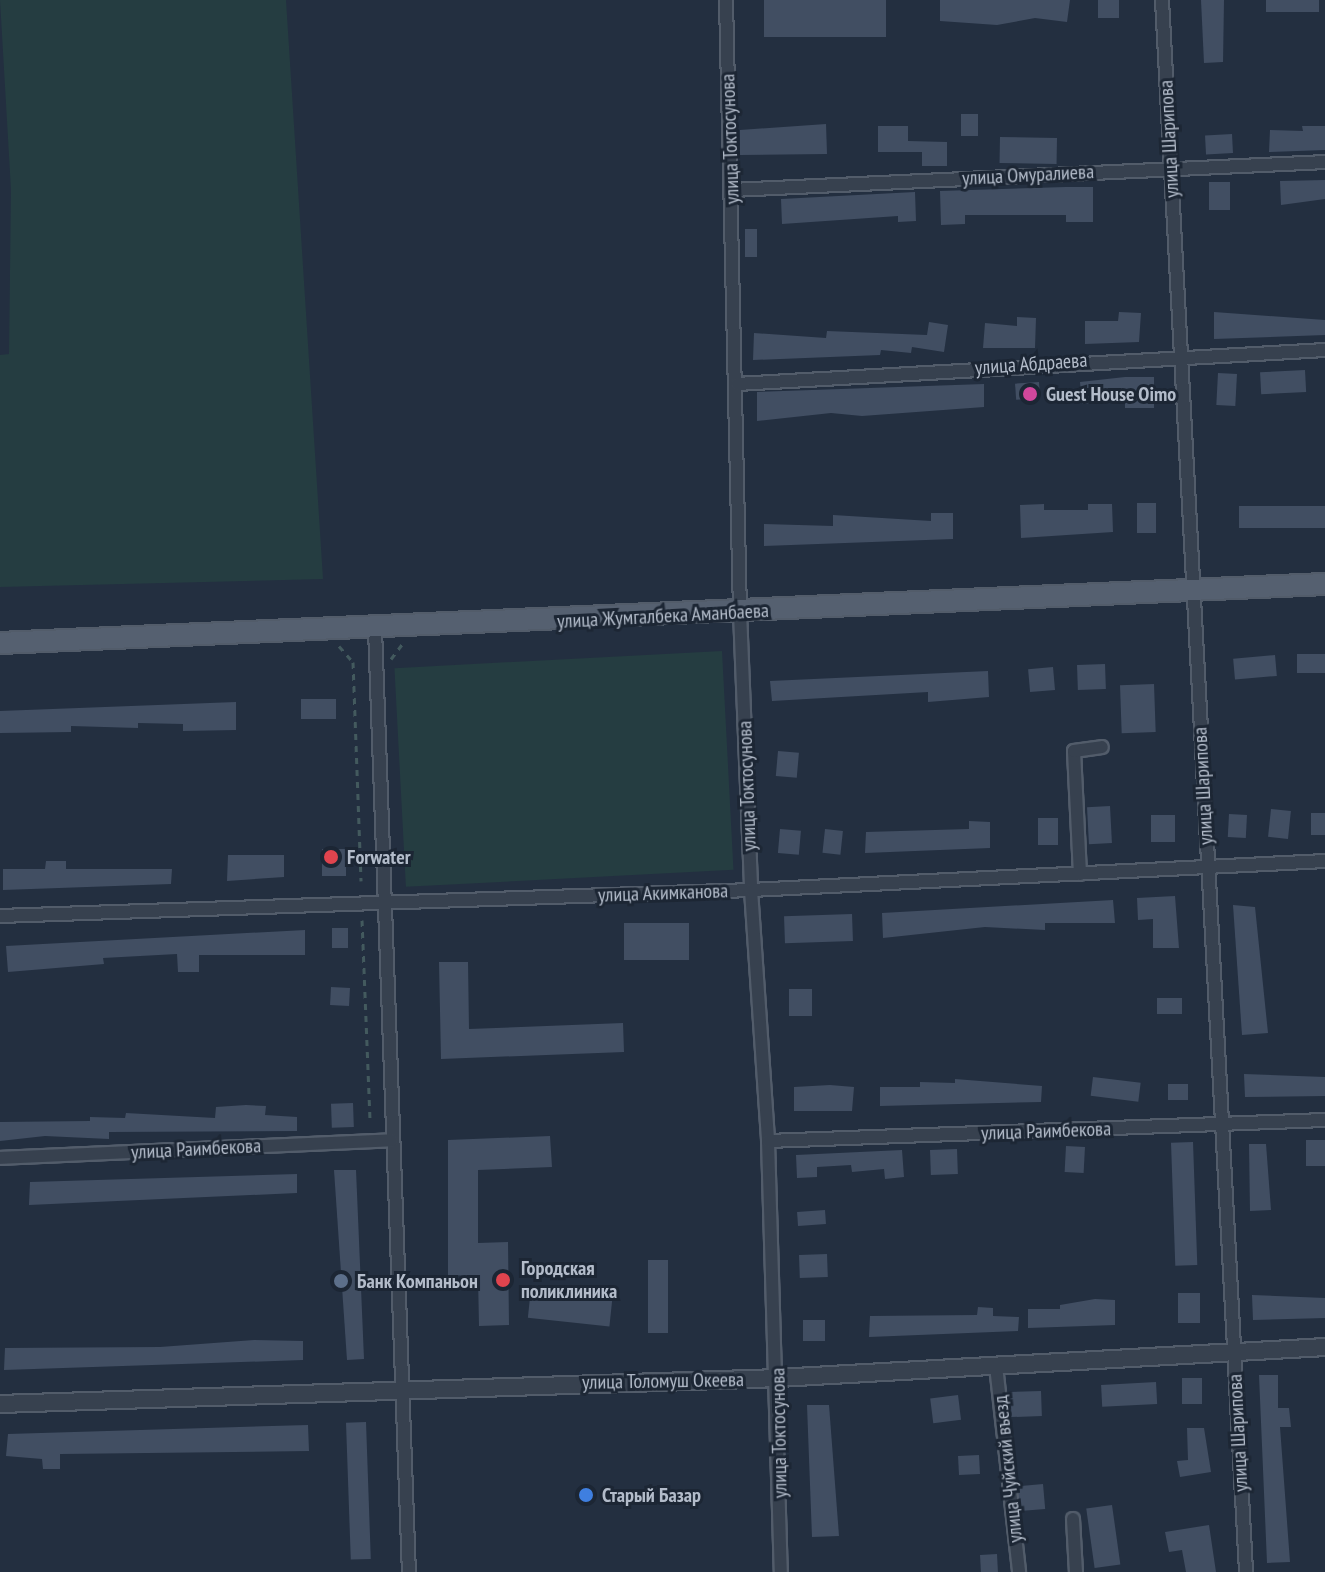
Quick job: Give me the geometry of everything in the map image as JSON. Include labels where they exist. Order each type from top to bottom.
[{"type":"main road","name":"улица Жумгалбека Аманбаева","points":[[0,643],[375,629],[1325,584]]},
{"type":"street","name":"улица Токтосунова","points":[[726,0],[740,612],[751,890],[768,1141],[778,1378],[781,1572]]},
{"type":"street","name":"улица Шарипова","points":[[1162,0],[1246,1572]]},
{"type":"street","name":"улица Омуралиева","points":[[732,190],[1325,162]]},
{"type":"street","name":"улица Абдраева","points":[[737,384],[1179,355],[1325,350]]},
{"type":"street","points":[[375,629],[409,1572]]},
{"type":"street","points":[[1080,874],[1074,751],[1102,747]]},
{"type":"street","name":"улица Акимканова","points":[[0,916],[751,890],[1325,861]]},
{"type":"street","name":"улица Раимбекова","points":[[768,1141],[1325,1120]]},
{"type":"street","name":"улица Раимбекова","points":[[0,1158],[392,1140]]},
{"type":"street","name":"улица Толомуш Океева","points":[[0,1404],[402,1387],[778,1378],[1325,1347]]},
{"type":"street","name":"улица Чуйский въезд","points":[[996,1366],[1019,1572]]},
{"type":"street","points":[[1073,1519],[1076,1572]]},
{"type":"path","points":[[339,646],[353,662],[361,881]]},
{"type":"path","points":[[362,920],[370,1123]]},
{"type":"green space","points":[[0,0],[286,0],[323,579],[0,587],[0,355],[9,354],[11,190]]},
{"type":"green space","points":[[722,651],[733,870],[406,887],[394,668]]},
{"type":"building","points":[[764,0],[886,0],[886,37],[764,37]]},
{"type":"building","points":[[940,0],[1070,0],[1067,22],[1035,18],[997,25],[940,21]]},
{"type":"building","points":[[1098,0],[1119,0],[1119,18],[1098,18]]},
{"type":"building","points":[[1201,0],[1224,0],[1223,62],[1204,63]]},
{"type":"building","points":[[1266,0],[1319,0],[1319,12],[1266,12]]},
{"type":"building","points":[[961,114],[978,114],[978,136],[961,136]]},
{"type":"building","points":[[826,124],[827,154],[740,155],[740,130]]},
{"type":"building","points":[[878,126],[908,126],[908,141],[947,142],[947,166],[922,166],[922,152],[878,152]]},
{"type":"building","points":[[1302,126],[1325,126],[1325,150],[1269,152],[1270,130],[1303,131]]},
{"type":"building","points":[[1232,134],[1233,153],[1206,154],[1205,135]]},
{"type":"building","points":[[1000,137],[1057,138],[1057,164],[1000,163]]},
{"type":"building","points":[[1325,180],[1325,199],[1281,205],[1280,181]]},
{"type":"building","points":[[1209,182],[1230,182],[1230,210],[1209,210]]},
{"type":"building","points":[[1093,187],[1093,222],[1066,222],[1066,215],[965,215],[965,224],[941,225],[940,191]]},
{"type":"building","points":[[915,192],[916,221],[898,222],[898,216],[782,224],[781,199]]},
{"type":"building","points":[[745,229],[757,229],[757,257],[745,257]]},
{"type":"building","points":[[1119,312],[1141,313],[1139,342],[1085,344],[1085,321],[1118,321]]},
{"type":"building","points":[[1214,312],[1325,320],[1325,335],[1214,339]]},
{"type":"building","points":[[1017,317],[1036,318],[1035,348],[983,348],[985,323],[1017,326]]},
{"type":"building","points":[[929,322],[948,325],[944,352],[912,347],[911,353],[881,350],[880,355],[753,360],[754,333],[826,338],[827,331],[927,335]]},
{"type":"building","points":[[1305,370],[1306,392],[1261,394],[1260,372]]},
{"type":"building","points":[[1218,373],[1237,374],[1235,406],[1216,405]]},
{"type":"building","points":[[1154,377],[1154,408],[1125,408],[1125,400],[1082,404],[1080,382]]},
{"type":"building","points":[[1039,382],[1040,398],[1016,400],[1015,384]]},
{"type":"building","points":[[984,384],[984,407],[862,416],[831,413],[757,421],[757,392]]},
{"type":"building","points":[[1137,503],[1156,503],[1156,533],[1137,533]]},
{"type":"building","points":[[1044,504],[1044,510],[1088,510],[1088,504],[1112,504],[1113,532],[1021,538],[1020,505]]},
{"type":"building","points":[[1239,506],[1325,506],[1325,528],[1239,528]]},
{"type":"building","points":[[931,513],[953,513],[953,539],[764,546],[764,524],[833,526],[833,515],[931,521]]},
{"type":"building","points":[[1297,654],[1325,654],[1325,673],[1297,673]]},
{"type":"building","points":[[1275,655],[1277,676],[1235,680],[1233,659]]},
{"type":"building","points":[[1105,664],[1106,689],[1078,690],[1077,665]]},
{"type":"building","points":[[1053,667],[1055,690],[1030,692],[1028,669]]},
{"type":"building","points":[[988,671],[989,697],[928,702],[928,692],[772,701],[770,681]]},
{"type":"building","points":[[1154,684],[1156,732],[1122,733],[1120,685]]},
{"type":"building","points":[[301,699],[336,699],[336,719],[301,719]]},
{"type":"building","points":[[236,702],[236,730],[183,731],[183,724],[138,723],[138,728],[71,726],[71,732],[0,733],[0,711]]},
{"type":"building","points":[[778,751],[799,753],[797,778],[776,776]]},
{"type":"building","points":[[1110,806],[1112,843],[1089,844],[1087,807]]},
{"type":"building","points":[[1271,809],[1291,811],[1288,839],[1268,837]]},
{"type":"building","points":[[1311,813],[1325,813],[1325,835],[1311,835]]},
{"type":"building","points":[[1229,814],[1247,815],[1246,838],[1228,837]]},
{"type":"building","points":[[1151,815],[1175,815],[1175,842],[1151,842]]},
{"type":"building","points":[[1038,818],[1058,818],[1058,845],[1038,845]]},
{"type":"building","points":[[969,821],[990,822],[990,848],[865,853],[866,832],[969,829]]},
{"type":"building","points":[[780,829],[801,831],[799,855],[778,853]]},
{"type":"building","points":[[825,829],[843,831],[840,855],[822,853]]},
{"type":"building","points":[[322,849],[346,849],[346,876],[322,876]]},
{"type":"building","points":[[228,855],[284,855],[284,877],[227,881]]},
{"type":"building","points":[[46,861],[66,861],[66,869],[172,869],[171,884],[3,890],[3,869],[45,869]]},
{"type":"building","points":[[1175,896],[1179,948],[1153,948],[1153,919],[1138,920],[1137,898]]},
{"type":"building","points":[[1113,900],[1115,923],[1045,923],[1045,930],[985,927],[883,938],[882,913]]},
{"type":"building","points":[[1233,905],[1255,907],[1268,1033],[1242,1035]]},
{"type":"building","points":[[852,914],[853,941],[785,943],[784,916]]},
{"type":"building","points":[[624,923],[689,923],[689,960],[624,960]]},
{"type":"building","points":[[332,928],[348,928],[348,948],[332,948]]},
{"type":"building","points":[[305,930],[305,955],[199,955],[199,972],[178,972],[177,954],[103,958],[104,964],[8,972],[6,946]]},
{"type":"building","points":[[439,962],[468,962],[469,1029],[623,1023],[624,1052],[441,1059]]},
{"type":"building","points":[[331,987],[350,988],[349,1006],[330,1005]]},
{"type":"building","points":[[789,989],[812,989],[812,1016],[789,1016]]},
{"type":"building","points":[[1157,998],[1182,998],[1182,1014],[1157,1014]]},
{"type":"building","points":[[1244,1074],[1325,1077],[1325,1096],[1245,1097]]},
{"type":"building","points":[[1093,1077],[1141,1083],[1138,1102],[1091,1096]]},
{"type":"building","points":[[955,1079],[1042,1086],[1041,1102],[880,1106],[880,1087],[920,1087],[920,1082],[955,1083]]},
{"type":"building","points":[[1168,1084],[1188,1084],[1188,1100],[1168,1100]]},
{"type":"building","points":[[794,1087],[854,1087],[852,1111],[794,1111]]},
{"type":"building","points":[[353,1103],[354,1127],[332,1128],[331,1104]]},
{"type":"building","points":[[266,1106],[265,1115],[297,1117],[297,1131],[109,1132],[109,1139],[45,1136],[0,1141],[0,1122],[90,1121],[90,1117],[125,1118],[126,1113],[215,1118],[216,1107]]},
{"type":"building","points":[[550,1136],[552,1167],[478,1170],[478,1243],[508,1242],[509,1325],[479,1326],[478,1276],[448,1275],[448,1140]]},
{"type":"building","points":[[1306,1140],[1325,1140],[1325,1166],[1306,1166]]},
{"type":"building","points":[[1193,1142],[1197,1265],[1175,1266],[1171,1143]]},
{"type":"building","points":[[1249,1144],[1266,1144],[1271,1210],[1250,1211]]},
{"type":"building","points":[[1066,1146],[1085,1147],[1084,1173],[1065,1172]]},
{"type":"building","points":[[957,1149],[958,1174],[931,1175],[930,1150]]},
{"type":"building","points":[[902,1150],[904,1177],[885,1179],[884,1169],[852,1172],[851,1165],[817,1167],[817,1177],[797,1178],[796,1155]]},
{"type":"building","points":[[334,1170],[356,1170],[364,1359],[347,1360]]},
{"type":"building","points":[[297,1174],[297,1193],[29,1205],[30,1182]]},
{"type":"building","points":[[825,1210],[826,1224],[798,1226],[797,1212]]},
{"type":"building","points":[[827,1254],[828,1277],[800,1278],[799,1255]]},
{"type":"building","points":[[648,1260],[668,1260],[668,1333],[648,1333]]},
{"type":"building","points":[[531,1288],[613,1297],[609,1326],[528,1318]]},
{"type":"building","points":[[1178,1293],[1200,1293],[1200,1323],[1178,1323]]},
{"type":"building","points":[[1252,1295],[1325,1298],[1325,1318],[1253,1320]]},
{"type":"building","points":[[1095,1299],[1115,1300],[1115,1325],[1028,1328],[1028,1309],[1060,1309],[1060,1305]]},
{"type":"building","points":[[978,1307],[993,1308],[993,1316],[1019,1317],[1018,1331],[869,1337],[870,1316],[977,1315]]},
{"type":"building","points":[[803,1320],[825,1320],[825,1341],[803,1341]]},
{"type":"building","points":[[254,1340],[303,1341],[303,1360],[4,1370],[5,1348],[160,1347]]},
{"type":"building","points":[[1259,1375],[1278,1375],[1278,1408],[1289,1408],[1291,1427],[1280,1427],[1290,1562],[1267,1563]]},
{"type":"building","points":[[1182,1378],[1202,1378],[1202,1404],[1182,1404]]},
{"type":"building","points":[[1156,1382],[1157,1404],[1102,1407],[1101,1385]]},
{"type":"building","points":[[1041,1391],[1042,1416],[1011,1417],[1010,1392]]},
{"type":"building","points":[[958,1395],[961,1420],[933,1423],[930,1398]]},
{"type":"building","points":[[807,1405],[829,1405],[839,1536],[812,1537]]},
{"type":"building","points":[[366,1422],[371,1559],[351,1560],[346,1423]]},
{"type":"building","points":[[308,1425],[309,1451],[60,1454],[60,1469],[43,1469],[42,1459],[6,1456],[8,1434]]},
{"type":"building","points":[[1187,1428],[1204,1428],[1211,1472],[1180,1477],[1177,1461],[1188,1460]]},
{"type":"building","points":[[979,1455],[980,1474],[959,1475],[958,1456]]},
{"type":"building","points":[[1043,1484],[1045,1509],[1020,1511],[1018,1486]]},
{"type":"building","points":[[1112,1505],[1120,1564],[1095,1568],[1086,1509]]},
{"type":"building","points":[[1209,1525],[1216,1572],[1186,1572],[1182,1550],[1169,1552],[1165,1532]]},
{"type":"building","points":[[997,1554],[998,1572],[981,1572],[980,1555]]},
{"type":"place","name":"Guest House Oimo","points":[[1030,394]]},
{"type":"place","name":"Forwater","points":[[331,857]]},
{"type":"place","name":"Городская поликлиника","points":[[503,1280]]},
{"type":"place","name":"Банк Компаньон","points":[[341,1281]]},
{"type":"place","name":"Старый Базар","points":[[586,1495]]}]
